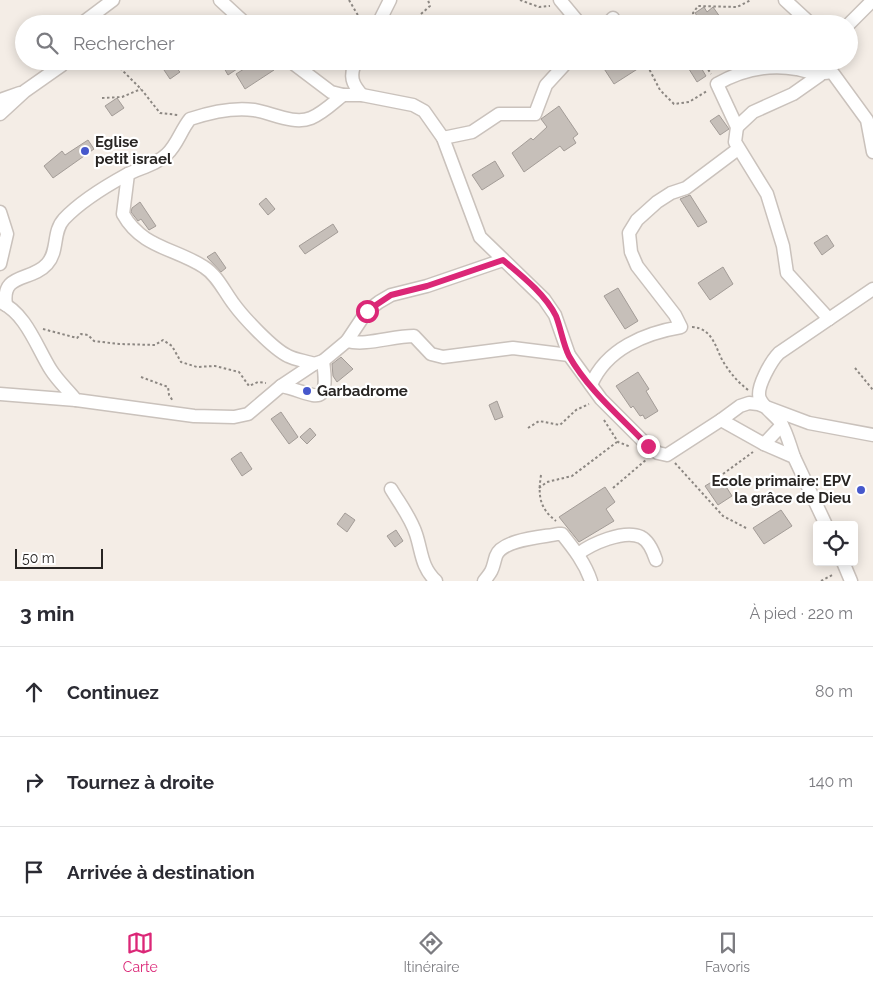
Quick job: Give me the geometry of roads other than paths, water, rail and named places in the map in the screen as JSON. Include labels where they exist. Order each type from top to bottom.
[{"type":"street","points":[[93,15],[113,0]]},
{"type":"street","points":[[220,0],[236,15]]},
{"type":"street","points":[[382,15],[390,0]]},
{"type":"street","points":[[785,0],[801,15]]},
{"type":"street","points":[[858,15],[873,0]]},
{"type":"street","points":[[563,5],[572,15]]},
{"type":"street","points":[[0,114],[25,91],[55,70]]},
{"type":"street","points":[[302,70],[332,92],[342,95],[362,95],[413,105],[424,111],[443,138],[475,227],[487,246],[544,299],[555,315],[568,355],[601,399],[658,451],[722,420],[740,406],[749,403],[809,423],[873,435]]},
{"type":"street","points":[[354,70],[351,79],[362,95]]},
{"type":"street","points":[[443,138],[472,132],[499,114],[535,114],[546,85],[560,70]]},
{"type":"street","points":[[737,127],[717,84],[738,72],[750,70]]},
{"type":"street","points":[[826,70],[793,94],[754,112],[737,127],[734,135],[738,149],[767,194],[781,241],[787,273],[829,319]]},
{"type":"street","points":[[831,70],[870,118],[873,152]]},
{"type":"street","points":[[0,100],[25,91]]},
{"type":"street","points":[[76,400],[51,370],[28,328],[3,304],[4,294],[9,285],[18,278],[35,273],[46,265],[54,254],[58,228],[64,219],[128,174],[167,154],[190,119],[218,111],[235,109],[254,110],[298,120],[310,119],[342,95]]},
{"type":"street","points":[[591,385],[602,363],[613,353],[646,337],[681,327],[675,315],[637,266],[631,252],[629,234],[637,220],[656,202],[671,193],[686,188],[738,149]]},
{"type":"street","points":[[128,174],[123,214],[136,232],[166,251],[203,266],[211,272],[240,314],[274,346],[288,356],[319,362]]},
{"type":"street","points":[[0,212],[6,224],[7,234],[0,264]]},
{"type":"street","points":[[0,394],[76,400],[165,413],[234,417],[248,414],[282,386],[347,341],[367,311],[391,295],[427,286],[503,260]]},
{"type":"street","points":[[824,521],[794,457],[782,425],[760,399],[759,392],[772,360],[873,288]]},
{"type":"street","points":[[347,341],[356,343],[388,337],[414,336],[431,354],[443,357],[513,348],[568,355]]},
{"type":"street","points":[[282,386],[294,389],[310,397],[317,396],[325,389],[326,383],[319,362]]},
{"type":"street","points":[[722,420],[764,444],[794,457]]},
{"type":"street","points":[[764,444],[782,425]]},
{"type":"street","points":[[391,489],[408,516],[428,574],[436,581]]},
{"type":"street","points":[[484,581],[494,569],[496,556],[508,546],[523,539],[562,534],[578,554],[591,581]]},
{"type":"street","points":[[578,554],[593,544],[630,535],[639,536],[646,541],[656,560]]},
{"type":"street","points":[[844,566],[851,581]]},
{"type":"place","name":"Eglise petit israel","points":[[85,151]]},
{"type":"place","name":"Garbadrome","points":[[307,391]]},
{"type":"place","name":"Ecole primaire: EPV la grâce de Dieu","points":[[861,490]]}]
